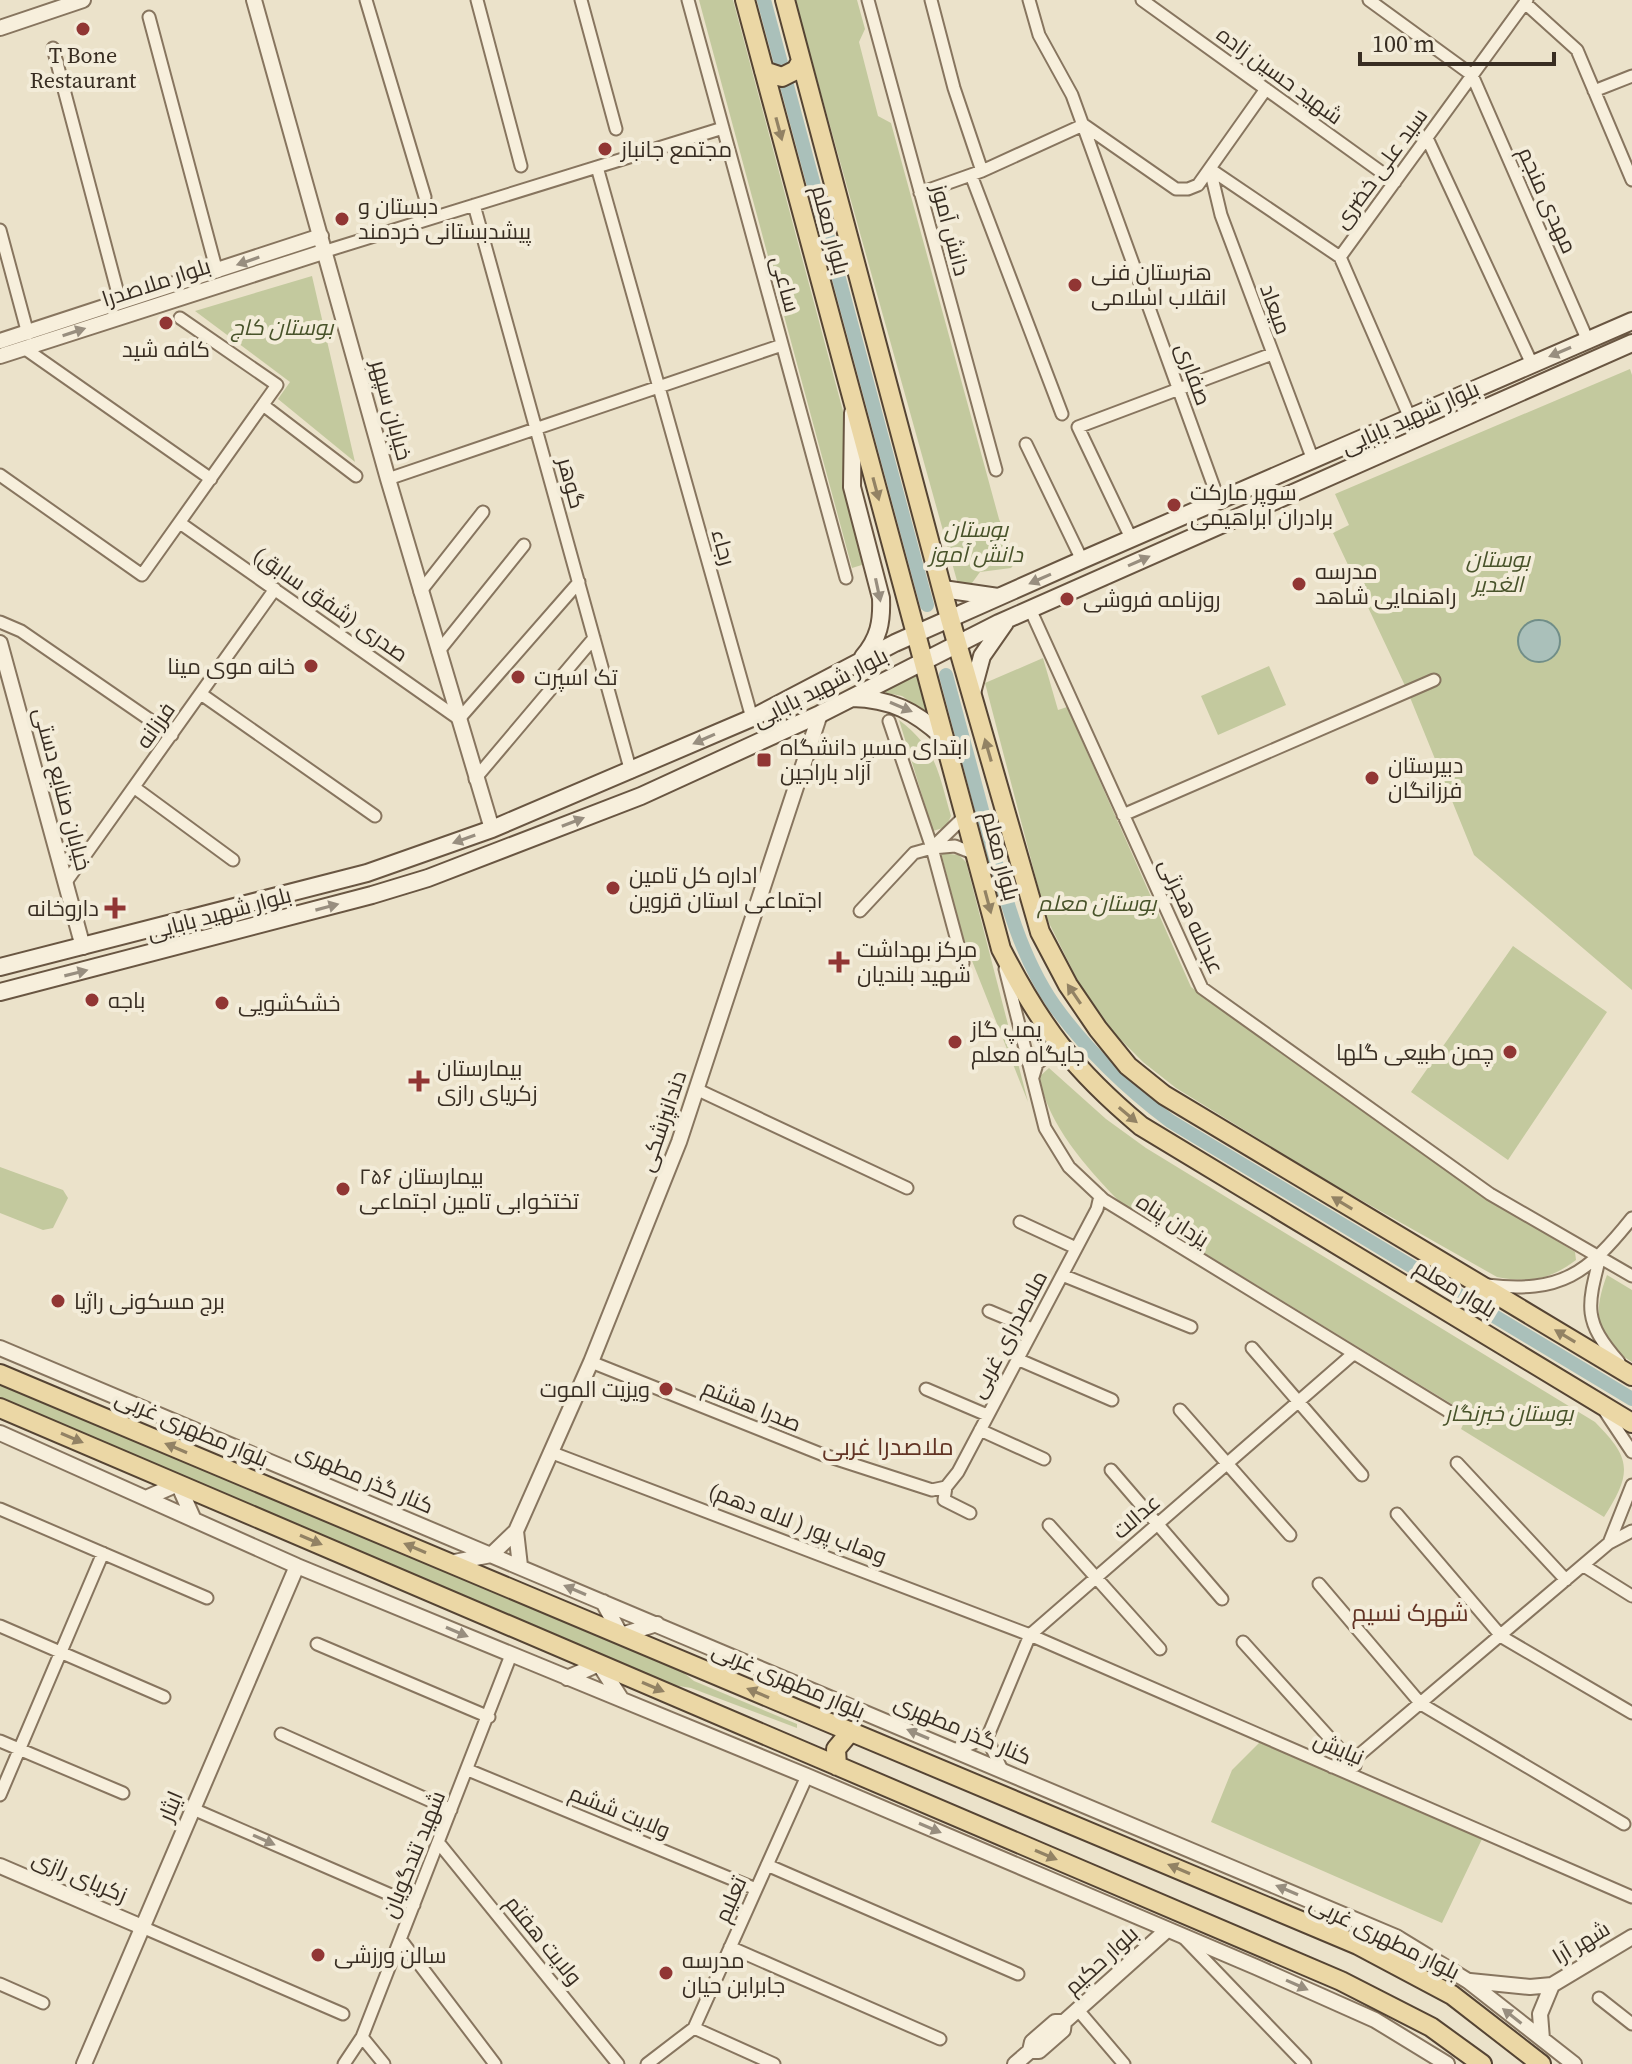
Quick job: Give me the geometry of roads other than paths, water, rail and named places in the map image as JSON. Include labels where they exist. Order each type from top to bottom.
[{"type":"main road","name":"بلوار معلم","points":[[745,0],[1001,949],[1031,1007],[1070,1061],[1101,1093],[1141,1126],[1632,1423]]},
{"type":"main road","name":"بلوار معلم","points":[[785,0],[950,619],[1040,932],[1068,985],[1128,1066],[1164,1095],[1632,1375]]},
{"type":"main road","points":[[764,71],[782,77],[796,70],[801,61]]},
{"type":"main road","name":"بلوار شهید بابایی","points":[[0,967],[367,873],[492,829],[752,718],[915,635],[1131,538],[1632,321]]},
{"type":"main road","name":"بلوار شهید بابایی","points":[[0,992],[428,878],[641,796],[820,714],[1008,619],[1632,343]]},
{"type":"main road","points":[[850,667],[875,642],[882,615],[881,598],[852,487],[853,403]]},
{"type":"main road","points":[[943,589],[999,597]]},
{"type":"main road","points":[[972,693],[982,656],[1008,619]]},
{"type":"main road","points":[[851,698],[876,699],[901,706],[924,719],[943,737]]},
{"type":"main road","name":"بلوار مطهری غربی","points":[[0,1374],[1406,1968],[1452,1995],[1541,2064]]},
{"type":"main road","points":[[0,1408],[1293,1961],[1431,2027],[1482,2064]]},
{"type":"main road","points":[[790,1745],[800,1741],[807,1733],[805,1712]]},
{"type":"main road","points":[[837,1766],[836,1749],[851,1731]]},
{"type":"street","points":[[0,28],[48,6],[83,0]]},
{"type":"street","name":"خیابان سپهر","points":[[254,0],[420,592],[492,829]]},
{"type":"street","points":[[366,0],[425,197]]},
{"type":"street","points":[[477,0],[521,166]]},
{"type":"street","points":[[581,0],[616,129]]},
{"type":"street","name":"ساعی","points":[[688,0],[846,578]]},
{"type":"street","name":"دانش آموز","points":[[868,0],[996,470]]},
{"type":"street","points":[[931,0],[976,173],[1062,414]]},
{"type":"street","name":"صفاری","points":[[1029,0],[1039,35],[1072,95],[1219,501]]},
{"type":"street","name":"شهید حسین زاده","points":[[1142,0],[1395,182]]},
{"type":"street","points":[[1369,0],[1472,75]]},
{"type":"street","points":[[1526,1],[1577,50],[1632,180]]},
{"type":"street","name":"سید علی خضری","points":[[1410,418],[1340,257],[1526,1]]},
{"type":"street","points":[[149,17],[217,272]]},
{"type":"street","points":[[53,48],[120,301]]},
{"type":"street","name":"مهدی منجم","points":[[1472,75],[1588,341]]},
{"type":"street","points":[[1594,91],[1632,76]]},
{"type":"street","points":[[920,193],[976,173],[1083,125],[1176,189],[1188,189],[1198,185],[1266,89]]},
{"type":"street","points":[[324,243],[474,205],[723,128]]},
{"type":"street","points":[[1427,138],[1532,364]]},
{"type":"street","name":"رجاء","points":[[597,167],[752,718]]},
{"type":"street","points":[[1210,169],[1340,257]]},
{"type":"street","name":"میعاد","points":[[1210,169],[1221,215],[1313,460]]},
{"type":"street","name":"گوهر","points":[[474,205],[631,772]]},
{"type":"street","points":[[0,230],[26,341],[211,479]]},
{"type":"street","name":"بلوار ملاصدرا","points":[[0,356],[26,341],[120,301],[324,243]]},
{"type":"street","name":"بلوار ملاصدرا","points":[[0,341],[26,341],[324,243]]},
{"type":"street","points":[[0,475],[142,575],[277,385],[180,318]]},
{"type":"street","points":[[388,479],[782,345]]},
{"type":"street","points":[[1131,538],[1078,427],[1272,354]]},
{"type":"street","points":[[263,405],[356,476]]},
{"type":"street","points":[[1026,444],[1082,560]]},
{"type":"street","points":[[420,592],[483,512]]},
{"type":"street","name":"صدری (شفق سابق)","points":[[180,523],[459,719]]},
{"type":"street","points":[[438,652],[524,545]]},
{"type":"street","points":[[459,719],[579,582]]},
{"type":"street","name":"فرزانه","points":[[66,882],[275,589]]},
{"type":"street","name":"عبدلله هجرتی","points":[[1030,609],[1202,988],[1490,1194],[1632,1276]]},
{"type":"street","points":[[0,622],[21,631],[172,735]]},
{"type":"street","points":[[475,779],[594,638]]},
{"type":"street","name":"خیابان صنایع دستی","points":[[0,643],[83,947]]},
{"type":"street","points":[[1123,815],[1434,680]]},
{"type":"street","points":[[201,694],[375,816]]},
{"type":"street","name":"دندانپزشکی","points":[[491,1555],[516,1531],[591,1362],[658,1198],[820,714]]},
{"type":"street","points":[[889,721],[932,848],[963,963]]},
{"type":"street","points":[[135,788],[233,860]]},
{"type":"street","points":[[932,848],[965,816]]},
{"type":"street","points":[[860,911],[914,853],[955,846],[975,854]]},
{"type":"street","name":"یزدان پناه","points":[[1001,949],[1045,1128],[1069,1167],[1100,1196],[1458,1417]]},
{"type":"street","points":[[1032,1078],[1037,1064],[1048,1055],[1070,1061]]},
{"type":"street","points":[[696,1089],[907,1188]]},
{"type":"street","name":"ملاصدرای غربی","points":[[946,1487],[958,1472],[1076,1248],[1100,1196]]},
{"type":"street","points":[[1478,1284],[1535,1288],[1559,1281],[1600,1257],[1632,1218]]},
{"type":"street","points":[[1020,1222],[1076,1248]]},
{"type":"street","points":[[1600,1257],[1588,1306],[1590,1321],[1606,1347],[1632,1375]]},
{"type":"street","points":[[1062,1275],[1191,1327]]},
{"type":"street","points":[[989,1311],[1032,1329]]},
{"type":"street","name":"کنار گذر مطهری","points":[[0,1348],[1396,1937],[1468,1981],[1574,2064]]},
{"type":"street","points":[[1252,1348],[1362,1475]]},
{"type":"street","name":"عدالت","points":[[987,1738],[1030,1635],[1353,1354]]},
{"type":"street","points":[[1017,1359],[1112,1400]]},
{"type":"street","name":"صدرا هشتم","points":[[591,1362],[821,1454],[932,1490],[946,1487]]},
{"type":"street","points":[[926,1389],[987,1415]]},
{"type":"street","points":[[1595,1401],[1632,1452]]},
{"type":"street","points":[[1180,1410],[1290,1535]]},
{"type":"street","points":[[980,1430],[1044,1459]]},
{"type":"street","points":[[0,1433],[297,1566],[807,1776],[1256,1967],[1375,2020],[1447,2064]]},
{"type":"street","name":"وهاب پور ( لاله دهم)","points":[[550,1452],[1030,1635]]},
{"type":"street","points":[[1457,1463],[1566,1580]]},
{"type":"street","points":[[1111,1470],[1222,1599]]},
{"type":"street","points":[[146,1498],[178,1484],[194,1520]]},
{"type":"street","points":[[1609,1543],[1632,1485]]},
{"type":"street","points":[[946,1487],[944,1500],[970,1513]]},
{"type":"street","points":[[0,1509],[207,1598]]},
{"type":"street","points":[[1397,1514],[1502,1637],[1632,1713]]},
{"type":"street","points":[[1049,1525],[1160,1649]]},
{"type":"street","name":"دندانپزشکی","points":[[516,1531],[520,1566]]},
{"type":"street","points":[[1332,1767],[1352,1761],[1502,1637],[1609,1543],[1632,1531]]},
{"type":"street","points":[[0,1795],[103,1553]]},
{"type":"street","points":[[449,1563],[491,1555]]},
{"type":"street","name":"ایثار","points":[[84,2064],[297,1566]]},
{"type":"street","points":[[1584,1566],[1632,1596]]},
{"type":"street","points":[[1319,1584],[1421,1704],[1624,1824]]},
{"type":"street","points":[[603,1602],[621,1635],[657,1624]]},
{"type":"street","points":[[0,1626],[164,1697]]},
{"type":"street","name":"نيايش","points":[[1030,1635],[1632,1897]]},
{"type":"street","points":[[1243,1642],[1352,1761],[1366,1782]]},
{"type":"street","points":[[317,1644],[489,1717]]},
{"type":"street","name":"شهید تندگویان","points":[[344,2064],[362,2037],[511,1655]]},
{"type":"street","points":[[567,1678],[599,1664],[622,1700]]},
{"type":"street","points":[[281,1734],[451,1810]]},
{"type":"street","points":[[954,1750],[987,1738],[1002,1770]]},
{"type":"street","points":[[0,1741],[123,1793]]},
{"type":"street","name":"ولایت ششم","points":[[468,1770],[756,1889]]},
{"type":"street","name":"تعلیم","points":[[650,2063],[694,2028],[807,1776]]},
{"type":"street","points":[[1033,1808],[1082,1803]]},
{"type":"street","points":[[193,1809],[414,1905]]},
{"type":"street","points":[[995,1833],[1031,1871]]},
{"type":"street","name":"ولایت هفتم","points":[[438,1842],[618,2064]]},
{"type":"street","points":[[767,1865],[1018,1974]]},
{"type":"street","name":"زکریای رازی","points":[[0,1866],[142,1927]]},
{"type":"street","points":[[142,1927],[343,2014]]},
{"type":"street","points":[[1174,1933],[1305,2064]]},
{"type":"street","name":"بلوار حکیم","points":[[1023,2060],[1032,2042],[1055,2022],[1064,2022],[1174,1933]]},
{"type":"street","name":"شهر آرا","points":[[1552,1985],[1632,1937]]},
{"type":"street","points":[[401,1940],[495,2064]]},
{"type":"street","points":[[730,1947],[940,2039]]},
{"type":"street","points":[[1256,1967],[1293,1961]]},
{"type":"street","points":[[1468,1981],[1530,1987],[1552,1985],[1540,2014],[1542,2039]]},
{"type":"street","points":[[0,1984],[43,2003]]},
{"type":"street","points":[[1599,1998],[1632,2024]]},
{"type":"street","points":[[1078,2010],[1124,2064]]},
{"type":"street","points":[[694,2028],[774,2064]]},
{"type":"street","points":[[362,2037],[384,2064]]},
{"type":"water","points":[[1539,620],[1554,626],[1560,641],[1554,656],[1539,662],[1524,656],[1518,641],[1524,626]]},
{"type":"waterway","points":[[764,0],[927,605]]},
{"type":"waterway","points":[[946,675],[999,874],[1021,942],[1041,985],[1093,1053],[1170,1121],[1632,1399]]},
{"type":"place","name":"T Bone Restaurant","points":[[83,29]]},
{"type":"place","name":"مجتمع جانباز","points":[[605,149]]},
{"type":"place","name":"دبستان و پیشدبستانی خردمند","points":[[342,219]]},
{"type":"place","name":"هنرستان فنی انقلاب اسلامی","points":[[1075,285]]},
{"type":"place","name":"کافه شید","points":[[166,323]]},
{"type":"place","name":"سوپر مارکت برادران ابراهیمی","points":[[1174,505]]},
{"type":"place","name":"مدرسه راهنمایی شاهد","points":[[1299,584]]},
{"type":"place","name":"روزنامه فروشی","points":[[1067,599]]},
{"type":"place","name":"خانه موی مینا","points":[[311,666]]},
{"type":"place","name":"تک اسپرت","points":[[518,677]]},
{"type":"place","name":"ابتدای مسیر دانشگاه آزاد باراجین","points":[[764,760]]},
{"type":"place","name":"دبیرستان فرزانگان","points":[[1372,778]]},
{"type":"place","name":"اداره کل تامین اجتماعی استان قزوین","points":[[613,888]]},
{"type":"place","name":"داروخانه","points":[[115,908]]},
{"type":"place","name":"مرکز بهداشت شهید بلندیان","points":[[839,962]]},
{"type":"place","name":"باجه","points":[[92,1000]]},
{"type":"place","name":"خشکشویی","points":[[222,1003]]},
{"type":"place","name":"پمپ گاز جایگاه معلم","points":[[955,1042]]},
{"type":"place","name":"چمن طبیعی گلها","points":[[1510,1052]]},
{"type":"place","name":"بیمارستان زکریای رازی","points":[[419,1081]]},
{"type":"place","name":"بیمارستان ۲۵۶ تختخوابی تامین اجتماعی","points":[[343,1189]]},
{"type":"place","name":"برج مسکونی راژیا","points":[[58,1301]]},
{"type":"place","name":"ویزیت الموت","points":[[666,1389]]},
{"type":"place","name":"سالن ورزشی","points":[[318,1955]]},
{"type":"place","name":"مدرسه جابرابن حیان","points":[[666,1973]]},
{"type":"district","name":"ملاصدرا غربی","points":[[888,1447]]},
{"type":"district","name":"شهرک نسیم","points":[[1410,1613]]},
{"type":"park label","name":"بوستان کاج","points":[[282,327]]},
{"type":"park label","name":"بوستان دانش آموز","points":[[976,542]]},
{"type":"park label","name":"بوستان الغدیر","points":[[1498,572]]},
{"type":"park label","name":"بوستان معلم","points":[[1097,903]]},
{"type":"park label","name":"بوستان خبرنگار","points":[[1509,1413]]}]
